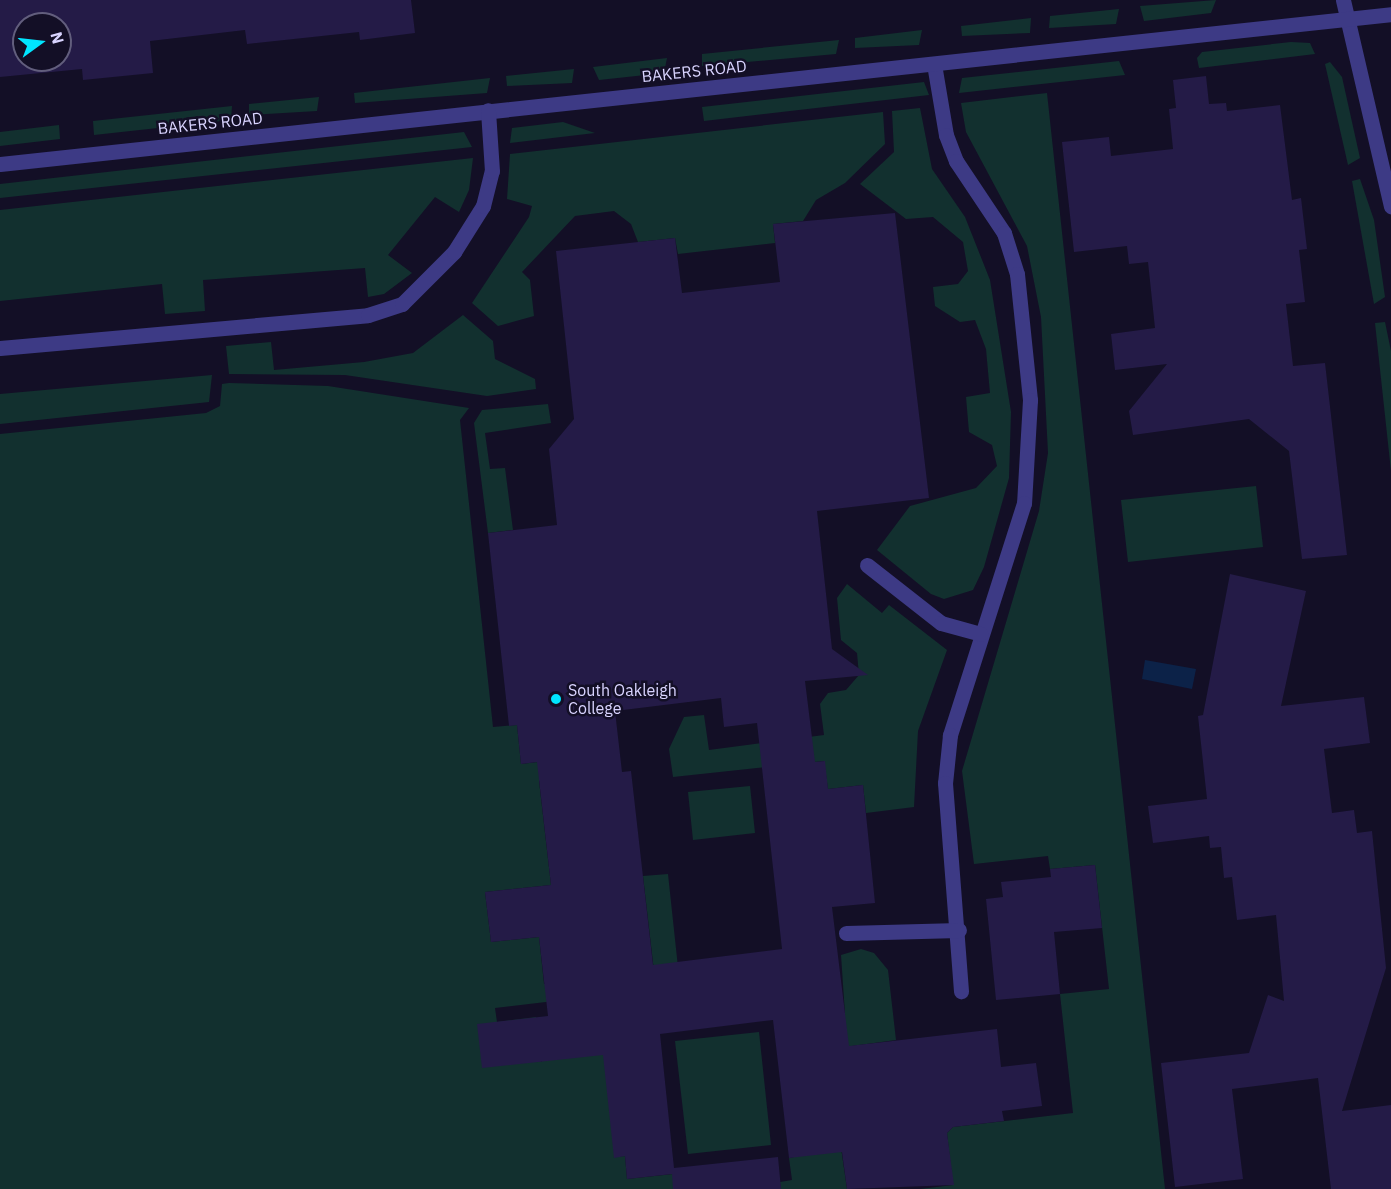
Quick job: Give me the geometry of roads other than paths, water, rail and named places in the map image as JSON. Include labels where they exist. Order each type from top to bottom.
[{"type":"street","points":[[1343,0],[1391,207]]},
{"type":"street","name":"BAKERS ROAD","points":[[0,164],[1391,14]]},
{"type":"street","points":[[934,64],[946,135],[956,161],[1004,233],[1024,320],[1030,400],[1024,503],[951,735],[945,783],[961,991]]},
{"type":"street","points":[[0,348],[368,315],[402,304],[454,252],[483,206],[492,171],[488,110]]},
{"type":"street","points":[[867,565],[941,623],[981,634]]},
{"type":"street","points":[[846,933],[958,930]]},
{"type":"water","points":[[1145,660],[1196,669],[1192,689],[1142,679]]},
{"type":"place","name":"South Oakleigh College","points":[[556,699]]}]
